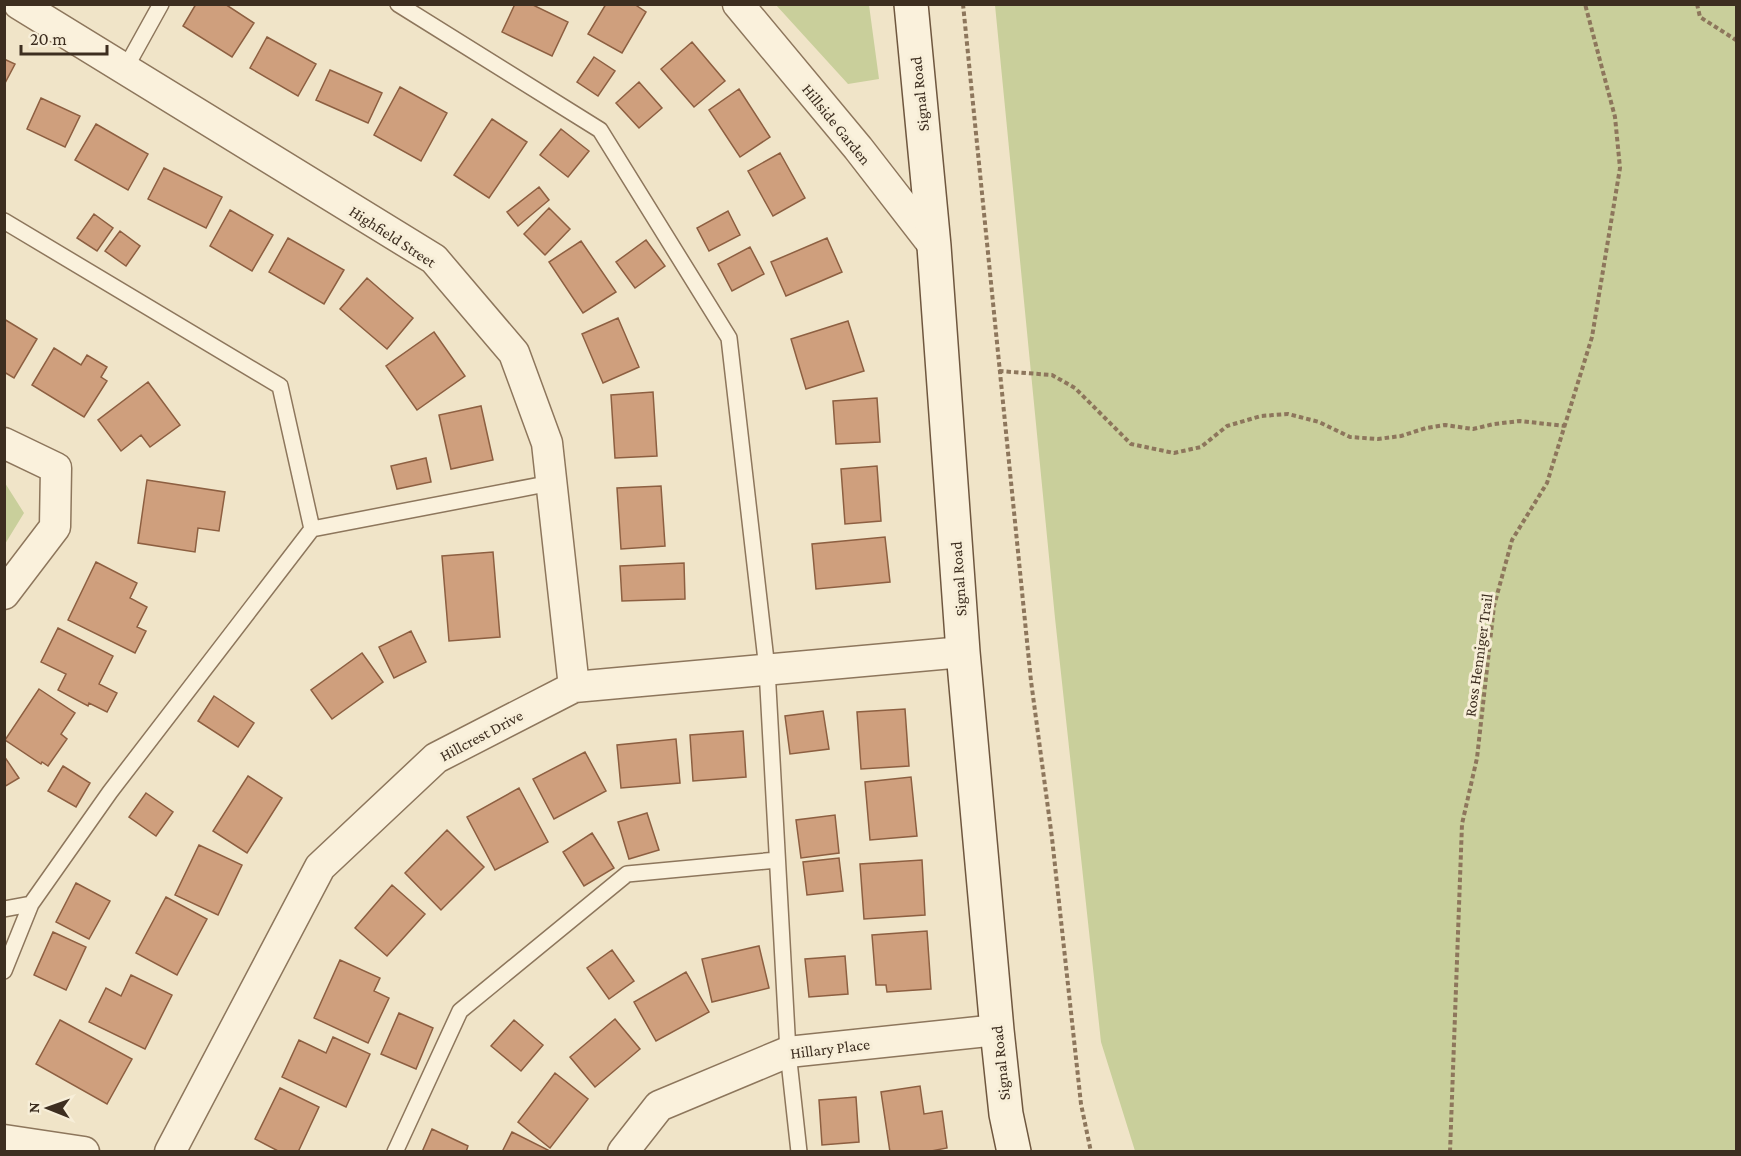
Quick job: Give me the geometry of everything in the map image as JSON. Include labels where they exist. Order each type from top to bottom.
[{"type":"street","name":"Highfield Street","points":[[20,4],[434,259],[514,353],[547,443],[574,687]]},
{"type":"street","name":"Hillside Garden","points":[[738,4],[858,148],[934,246]]},
{"type":"street","name":"Signal Road","points":[[910,4],[934,246],[963,652],[997,1030],[1006,1114],[1014,1152]]},
{"type":"street","points":[[4,444],[56,468],[56,480],[55,527],[4,594]]},
{"type":"street","name":"Hillcrest Drive","points":[[170,1152],[320,867],[436,758],[574,687],[963,652]]},
{"type":"street","name":"Hillary Place","points":[[624,1152],[659,1106],[788,1052],[997,1030]]},
{"type":"street","points":[[4,1140],[84,1152]]},
{"type":"lane","points":[[124,69],[161,4]]},
{"type":"lane","points":[[398,4],[600,130],[729,338],[767,669],[788,1052],[799,1152]]},
{"type":"lane","points":[[4,221],[280,386],[312,529]]},
{"type":"lane","points":[[4,971],[31,904],[110,792],[312,529],[551,483]]},
{"type":"lane","points":[[395,1152],[460,1011],[627,874],[777,860]]},
{"type":"lane","points":[[4,909],[31,904]]},
{"type":"path","points":[[963,4],[1031,681],[1052,838],[1081,1104],[1091,1152]]},
{"type":"path","name":"Ross Henniger Trail","points":[[1450,1152],[1462,824],[1477,758],[1494,606],[1512,540],[1547,483],[1592,336],[1620,168],[1615,117],[1585,4]]},
{"type":"path","points":[[1697,4],[1700,17],[1737,40]]},
{"type":"path","points":[[999,371],[1052,375],[1075,388],[1131,444],[1174,453],[1201,447],[1227,426],[1261,416],[1288,414],[1319,422],[1350,437],[1401,436],[1445,425],[1473,429],[1520,421],[1565,426]]},
{"type":"green space","points":[[776,5],[869,5],[879,79],[848,84]]},
{"type":"green space","points":[[995,5],[1736,5],[1736,1151],[1135,1151],[1101,1042],[1055,618]]},
{"type":"green space","points":[[5,483],[24,513],[4,544]]},
{"type":"building","points":[[196,4],[225,4],[254,23],[232,57],[183,26]]},
{"type":"building","points":[[515,4],[531,4],[568,22],[552,56],[502,32]]},
{"type":"building","points":[[606,4],[634,4],[646,12],[622,53],[588,34]]},
{"type":"building","points":[[267,37],[316,64],[298,96],[250,68]]},
{"type":"building","points":[[692,42],[725,81],[694,107],[661,69]]},
{"type":"building","points":[[594,57],[615,71],[598,96],[577,82]]},
{"type":"building","points":[[4,59],[15,64],[4,85]]},
{"type":"building","points":[[330,70],[382,93],[368,123],[316,100]]},
{"type":"building","points":[[639,82],[662,108],[639,128],[616,103]]},
{"type":"building","points":[[400,87],[447,113],[421,161],[374,135]]},
{"type":"building","points":[[739,89],[770,137],[740,157],[709,110]]},
{"type":"building","points":[[41,98],[80,116],[65,147],[27,129]]},
{"type":"building","points":[[492,119],[527,142],[489,198],[454,175]]},
{"type":"building","points":[[96,124],[148,154],[128,190],[75,160]]},
{"type":"building","points":[[561,129],[589,151],[568,177],[540,155]]},
{"type":"building","points":[[780,153],[805,198],[773,216],[748,171]]},
{"type":"building","points":[[164,168],[222,197],[206,228],[148,199]]},
{"type":"building","points":[[539,187],[549,200],[518,226],[507,212]]},
{"type":"building","points":[[549,208],[570,229],[545,255],[524,234]]},
{"type":"building","points":[[230,210],[273,235],[252,271],[210,246]]},
{"type":"building","points":[[728,211],[740,235],[709,251],[697,228]]},
{"type":"building","points":[[94,214],[113,228],[97,251],[77,238]]},
{"type":"building","points":[[120,231],[140,246],[126,266],[105,251]]},
{"type":"building","points":[[288,238],[344,270],[324,304],[269,272]]},
{"type":"building","points":[[827,238],[842,272],[786,296],[771,262]]},
{"type":"building","points":[[646,240],[665,266],[635,288],[616,262]]},
{"type":"building","points":[[581,241],[616,292],[583,313],[549,262]]},
{"type":"building","points":[[750,247],[764,274],[732,291],[718,264]]},
{"type":"building","points":[[367,278],[413,318],[387,349],[340,309]]},
{"type":"building","points":[[618,318],[639,367],[603,383],[582,334]]},
{"type":"building","points":[[4,319],[37,339],[14,378],[4,372]]},
{"type":"building","points":[[848,321],[864,371],[806,389],[791,339]]},
{"type":"building","points":[[434,332],[465,376],[417,410],[386,366]]},
{"type":"building","points":[[54,348],[81,365],[87,355],[107,367],[101,377],[107,381],[84,417],[32,385]]},
{"type":"building","points":[[148,382],[180,425],[150,447],[141,435],[121,451],[98,420]]},
{"type":"building","points":[[653,392],[657,456],[615,458],[611,395]]},
{"type":"building","points":[[877,398],[880,442],[836,444],[833,401]]},
{"type":"building","points":[[481,406],[493,460],[451,469],[439,415]]},
{"type":"building","points":[[426,458],[431,482],[397,489],[391,466]]},
{"type":"building","points":[[877,466],[881,521],[845,524],[841,469]]},
{"type":"building","points":[[147,480],[225,492],[219,531],[198,528],[195,552],[138,543]]},
{"type":"building","points":[[661,486],[665,546],[621,549],[617,488]]},
{"type":"building","points":[[885,537],[890,582],[816,589],[812,544]]},
{"type":"building","points":[[493,552],[500,637],[449,641],[442,556]]},
{"type":"building","points":[[96,562],[137,583],[130,598],[147,607],[137,627],[146,631],[135,653],[68,620]]},
{"type":"building","points":[[684,563],[685,599],[622,601],[620,566]]},
{"type":"building","points":[[58,628],[113,656],[99,684],[117,693],[107,712],[89,703],[88,706],[58,690],[66,674],[41,662]]},
{"type":"building","points":[[411,631],[426,662],[394,678],[379,647]]},
{"type":"building","points":[[362,653],[383,682],[332,719],[311,690]]},
{"type":"building","points":[[39,689],[75,713],[61,734],[67,739],[48,766],[42,762],[41,764],[5,740]]},
{"type":"building","points":[[214,696],[254,723],[238,747],[198,721]]},
{"type":"building","points":[[905,709],[909,766],[861,769],[857,712]]},
{"type":"building","points":[[823,711],[829,749],[790,754],[785,716]]},
{"type":"building","points":[[743,731],[746,777],[693,781],[690,735]]},
{"type":"building","points":[[676,739],[680,783],[621,788],[617,745]]},
{"type":"building","points":[[585,752],[606,791],[554,819],[533,779]]},
{"type":"building","points":[[4,756],[19,778],[4,787]]},
{"type":"building","points":[[63,766],[90,783],[76,807],[48,791]]},
{"type":"building","points":[[248,776],[282,798],[247,853],[213,831]]},
{"type":"building","points":[[911,777],[917,836],[870,840],[865,782]]},
{"type":"building","points":[[519,788],[548,842],[495,870],[467,817]]},
{"type":"building","points":[[146,793],[173,812],[156,836],[129,817]]},
{"type":"building","points":[[647,813],[659,850],[629,859],[618,822]]},
{"type":"building","points":[[835,815],[839,853],[801,858],[796,820]]},
{"type":"building","points":[[447,830],[484,867],[441,910],[405,873]]},
{"type":"building","points":[[592,833],[614,868],[584,886],[563,852]]},
{"type":"building","points":[[199,845],[242,865],[218,915],[175,895]]},
{"type":"building","points":[[839,858],[843,891],[807,895],[803,862]]},
{"type":"building","points":[[922,860],[925,915],[864,919],[860,864]]},
{"type":"building","points":[[76,883],[110,901],[89,939],[56,922]]},
{"type":"building","points":[[392,885],[425,914],[387,956],[355,928]]},
{"type":"building","points":[[166,897],[207,919],[177,975],[136,953]]},
{"type":"building","points":[[927,931],[931,989],[887,992],[886,985],[876,985],[872,935]]},
{"type":"building","points":[[53,932],[86,947],[66,990],[34,975]]},
{"type":"building","points":[[759,946],[769,988],[712,1002],[702,959]]},
{"type":"building","points":[[612,950],[634,981],[609,999],[587,968]]},
{"type":"building","points":[[845,956],[848,994],[809,997],[805,959]]},
{"type":"building","points":[[340,960],[380,978],[374,991],[389,998],[368,1043],[314,1018]]},
{"type":"building","points":[[686,972],[709,1012],[656,1041],[634,1002]]},
{"type":"building","points":[[131,975],[172,995],[145,1049],[89,1022],[106,988],[121,996]]},
{"type":"building","points":[[399,1013],[433,1028],[416,1069],[381,1054]]},
{"type":"building","points":[[615,1019],[640,1049],[595,1087],[570,1057]]},
{"type":"building","points":[[60,1020],[132,1059],[107,1104],[36,1064]]},
{"type":"building","points":[[514,1020],[543,1045],[521,1071],[491,1046]]},
{"type":"building","points":[[333,1037],[370,1054],[346,1107],[282,1077],[299,1040],[326,1053]]},
{"type":"building","points":[[555,1073],[588,1099],[550,1148],[518,1122]]},
{"type":"building","points":[[920,1086],[924,1114],[942,1111],[947,1148],[926,1152],[890,1152],[881,1092]]},
{"type":"building","points":[[280,1088],[319,1107],[298,1152],[280,1152],[255,1139]]},
{"type":"building","points":[[856,1097],[859,1142],[822,1145],[819,1100]]},
{"type":"building","points":[[432,1129],[468,1146],[466,1152],[422,1152]]},
{"type":"building","points":[[512,1132],[548,1150],[547,1152],[502,1152]]}]
